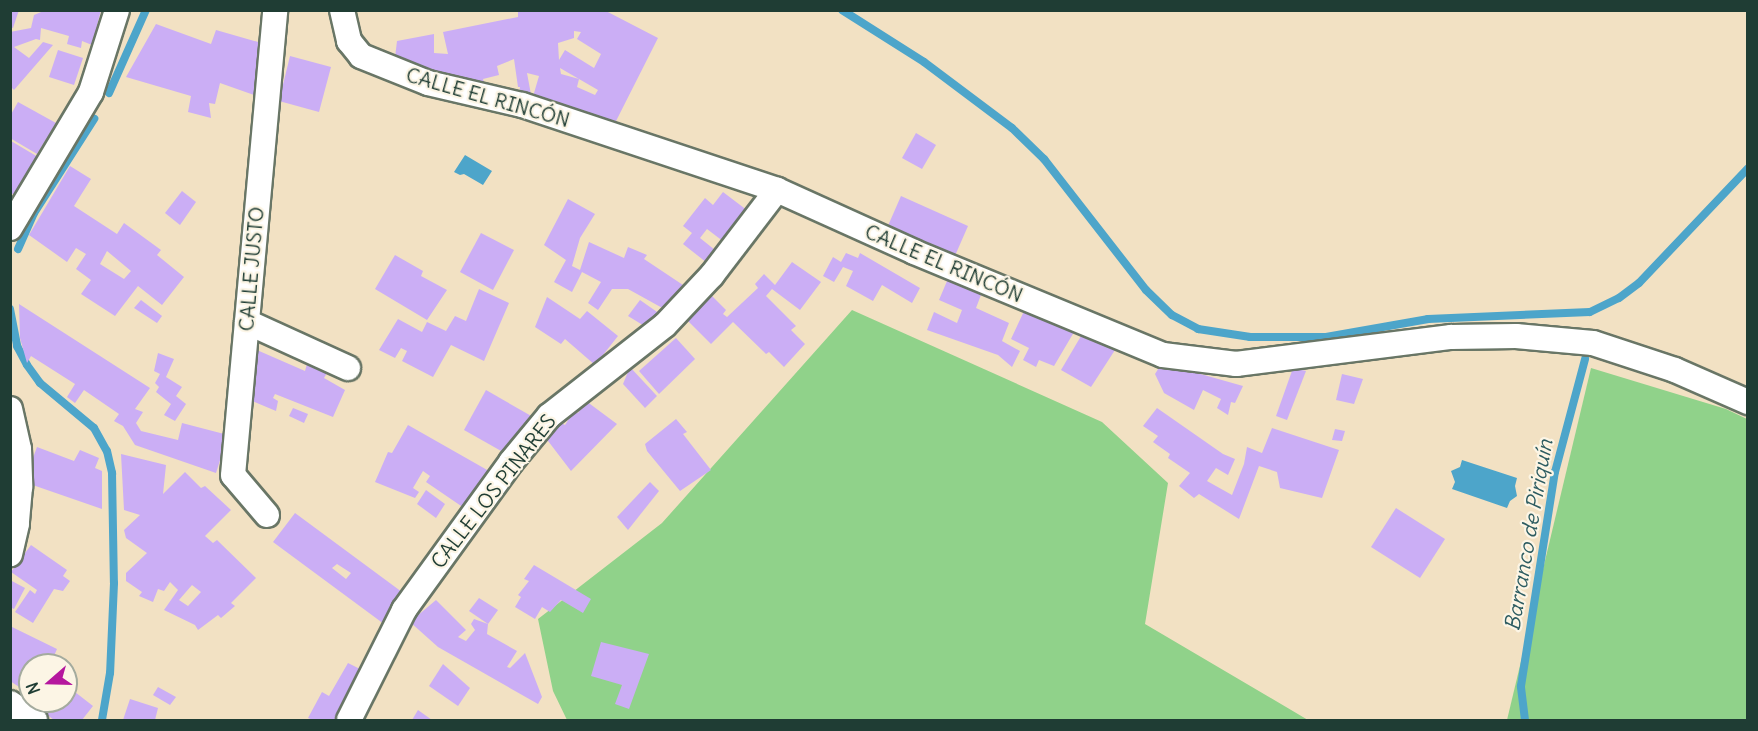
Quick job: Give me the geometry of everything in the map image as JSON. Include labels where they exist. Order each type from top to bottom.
[{"type":"street","points":[[10,228],[91,92],[117,10]]},
{"type":"street","name":"CALLE JUSTO","points":[[267,515],[233,476],[275,10]]},
{"type":"street","name":"CALLE EL RINCÓN","points":[[342,10],[349,41],[361,56],[428,83],[533,108],[777,190],[914,252],[1163,355],[1236,364],[1451,337],[1516,336],[1593,343],[1675,370],[1748,402]]},
{"type":"street","name":"CALLE LOS PINARES","points":[[349,720],[404,610],[463,526],[541,425],[581,388],[665,325],[712,275],[777,190]]},
{"type":"street","points":[[247,322],[348,368]]},
{"type":"street","points":[[10,409],[19,449],[20,487],[17,524],[10,554]]},
{"type":"street","points":[[10,704],[35,720]]},
{"type":"green space","points":[[852,310],[1102,422],[1168,483],[1145,624],[1308,720],[567,720],[553,691],[538,619],[662,523]]},
{"type":"green space","points":[[1591,368],[1726,409],[1747,419],[1747,720],[1507,720]]},
{"type":"water","points":[[465,155],[492,171],[483,185],[464,174],[454,172]]},
{"type":"water","points":[[1462,460],[1517,478],[1515,486],[1517,496],[1510,501],[1507,508],[1452,489],[1455,482],[1451,471],[1460,467]]},
{"type":"building","points":[[10,10],[19,10],[13,28],[10,27]]},
{"type":"building","points":[[46,10],[101,10],[92,45],[82,41],[81,48],[67,44],[69,36],[41,28],[40,40],[36,39],[14,47],[29,58],[43,42],[53,45],[14,90],[10,86],[10,32],[31,28],[34,15]]},
{"type":"building","points":[[604,10],[658,38],[612,129],[532,100],[518,101],[520,87],[518,87],[514,59],[497,66],[499,75],[483,79],[486,90],[394,66],[397,41],[434,34],[434,53],[448,54],[443,32],[518,17],[518,12]],"holes":[[[574,31],[581,32],[577,39],[601,54],[594,68],[565,50],[559,60],[558,43],[574,38]],[[560,68],[579,79],[561,74]],[[527,73],[539,76],[532,100]],[[579,79],[598,90],[595,95],[577,87]]]},
{"type":"building","points":[[156,24],[211,44],[216,30],[265,44],[254,95],[220,83],[215,104],[209,103],[211,118],[188,112],[191,96],[126,77]]},
{"type":"building","points":[[58,50],[83,58],[74,85],[49,77]]},
{"type":"building","points":[[290,56],[331,67],[319,112],[279,101]]},
{"type":"building","points":[[18,102],[56,123],[37,154],[10,138],[10,116]]},
{"type":"building","points":[[916,133],[936,145],[922,169],[902,158]]},
{"type":"building","points":[[11,141],[38,157],[15,195],[10,193]]},
{"type":"building","points":[[70,166],[91,179],[74,206],[117,234],[124,223],[161,250],[157,255],[184,277],[162,305],[138,286],[115,316],[81,294],[91,280],[76,269],[86,254],[76,248],[67,262],[29,235]],"holes":[[[107,251],[131,271],[124,279],[100,264]]]},
{"type":"building","points":[[182,191],[196,202],[180,225],[165,213]]},
{"type":"building","points":[[723,192],[752,214],[728,245],[707,229],[700,238],[720,254],[711,266],[683,244],[692,233],[683,226],[705,198],[713,205]]},
{"type":"building","points":[[901,196],[968,226],[954,258],[887,228]]},
{"type":"building","points":[[568,199],[595,214],[580,238],[572,266],[580,270],[589,242],[624,258],[628,247],[647,255],[644,259],[689,289],[666,310],[628,289],[612,289],[598,310],[588,303],[601,282],[582,272],[572,292],[554,282],[566,260],[544,245]]},
{"type":"building","points":[[481,233],[514,250],[493,290],[460,272]]},
{"type":"building","points":[[846,253],[858,258],[860,253],[920,288],[912,303],[882,285],[873,301],[846,286],[853,271],[843,267],[834,282],[823,276],[833,257],[841,262]]},
{"type":"building","points":[[395,255],[423,271],[421,276],[447,290],[427,320],[375,289]]},
{"type":"building","points":[[792,262],[821,282],[800,310],[772,289],[766,296],[796,326],[791,330],[805,344],[784,367],[769,352],[766,354],[733,322],[711,344],[685,318],[709,293],[726,310],[723,314],[727,317],[758,288],[755,284],[764,274],[775,285]]},
{"type":"building","points":[[950,274],[984,287],[976,308],[1009,323],[1002,341],[1020,351],[1012,367],[998,355],[927,330],[934,312],[957,323],[962,310],[939,300]]},
{"type":"building","points":[[479,289],[509,303],[484,361],[451,345],[433,377],[402,361],[407,351],[401,348],[395,358],[379,350],[398,319],[422,332],[427,322],[446,331],[455,316],[466,321]]},
{"type":"building","points":[[547,297],[580,319],[587,311],[618,336],[595,365],[565,339],[561,344],[535,327]]},
{"type":"building","points":[[141,300],[162,316],[157,323],[134,308]]},
{"type":"building","points":[[640,300],[660,314],[646,327],[628,316]]},
{"type":"building","points":[[19,304],[150,388],[135,409],[143,412],[136,423],[141,431],[178,440],[182,423],[228,435],[216,473],[135,445],[123,426],[114,421],[119,414],[84,390],[75,403],[67,397],[75,384],[31,356],[27,363],[20,338]]},
{"type":"building","points":[[1025,309],[1045,320],[1047,315],[1077,327],[1054,366],[1039,360],[1036,367],[1023,360],[1029,348],[1011,339]]},
{"type":"building","points":[[1084,331],[1115,350],[1091,387],[1061,370]]},
{"type":"building","points":[[676,338],[695,359],[659,394],[639,371]]},
{"type":"building","points":[[250,347],[305,371],[309,357],[331,366],[324,378],[345,390],[333,417],[275,394],[273,398],[278,401],[276,411],[245,398]]},
{"type":"building","points":[[158,353],[174,359],[166,377],[182,387],[176,396],[186,404],[175,421],[164,415],[171,404],[156,392],[159,387],[155,383],[160,374],[154,371]]},
{"type":"building","points":[[1162,363],[1243,386],[1235,403],[1231,402],[1228,415],[1217,408],[1221,399],[1203,390],[1194,410],[1164,393],[1155,374]]},
{"type":"building","points":[[630,367],[657,396],[645,408],[623,384]]},
{"type":"building","points":[[1293,368],[1306,371],[1287,420],[1276,416]]},
{"type":"building","points":[[1342,374],[1363,379],[1354,404],[1336,400]]},
{"type":"building","points":[[486,390],[533,417],[510,456],[464,430]]},
{"type":"building","points":[[586,401],[617,424],[571,471],[545,437],[556,420],[565,425],[574,411],[578,413]]},
{"type":"building","points":[[293,408],[308,414],[304,423],[289,416]]},
{"type":"building","points":[[1157,408],[1223,454],[1235,459],[1228,475],[1216,468],[1207,481],[1232,495],[1244,464],[1247,447],[1262,453],[1272,428],[1339,450],[1322,498],[1280,488],[1277,472],[1259,466],[1239,519],[1199,494],[1194,498],[1179,486],[1190,473],[1168,458],[1170,454],[1153,442],[1158,436],[1143,426]]},
{"type":"building","points":[[676,419],[687,432],[683,434],[711,470],[680,491],[647,451],[645,444]]},
{"type":"building","points":[[408,425],[496,475],[467,510],[426,482],[430,476],[423,471],[413,488],[419,492],[415,498],[375,482],[388,452],[392,453]]},
{"type":"building","points":[[1335,429],[1345,431],[1342,441],[1332,440]]},
{"type":"building","points":[[37,447],[74,461],[80,450],[99,458],[95,468],[102,471],[102,509],[24,482]]},
{"type":"building","points":[[121,454],[166,465],[163,494],[185,472],[201,488],[205,486],[231,510],[205,536],[213,543],[217,540],[256,578],[231,603],[235,606],[221,618],[218,615],[198,630],[195,625],[164,610],[178,590],[170,582],[164,591],[158,589],[153,602],[139,596],[142,592],[126,581],[126,573],[147,553],[126,538],[124,530],[140,515],[124,510]],"holes":[[[192,585],[201,592],[188,606],[179,600]]]},
{"type":"building","points":[[650,482],[659,491],[628,530],[617,517]]},
{"type":"building","points":[[426,490],[445,504],[436,518],[417,504]]},
{"type":"building","points":[[1396,508],[1445,539],[1420,578],[1371,547]]},
{"type":"building","points":[[295,513],[406,595],[384,624],[273,542]],"holes":[[[337,564],[351,573],[346,579],[332,568]]]},
{"type":"building","points":[[31,545],[67,570],[63,576],[70,581],[63,591],[54,589],[33,623],[15,612],[30,590],[35,594],[37,590],[11,572]]},
{"type":"building","points":[[534,565],[591,599],[583,613],[561,600],[550,612],[542,607],[535,619],[515,607],[521,597],[518,595],[529,581],[524,579]]},
{"type":"building","points":[[10,580],[25,588],[14,609],[10,607]]},
{"type":"building","points":[[479,598],[498,610],[488,624],[469,611]]},
{"type":"building","points":[[436,600],[466,630],[458,637],[466,641],[475,630],[471,624],[474,619],[488,624],[487,634],[517,651],[507,667],[510,668],[525,653],[542,697],[538,704],[438,647],[410,622]]},
{"type":"building","points":[[10,626],[57,649],[55,653],[18,653],[18,686],[10,681]]},
{"type":"building","points":[[601,642],[649,654],[629,709],[615,704],[622,685],[591,676]]},
{"type":"building","points":[[348,663],[362,670],[334,720],[308,718],[322,692],[329,696]]},
{"type":"building","points":[[443,664],[470,688],[458,706],[429,686]]},
{"type":"building","points":[[158,687],[176,697],[170,705],[153,695]]},
{"type":"building","points":[[78,694],[93,706],[82,720],[54,720],[44,713],[78,713]]},
{"type":"building","points":[[130,699],[158,708],[155,720],[123,720]]},
{"type":"building","points":[[418,710],[432,720],[412,720]]},
{"type":"waterway","points":[[109,93],[146,10]]},
{"type":"waterway","points":[[842,10],[924,62],[1012,128],[1044,159],[1146,290],[1172,315],[1198,329],[1250,337],[1326,337],[1428,319],[1590,312],[1619,298],[1639,283],[1748,168]]},
{"type":"waterway","points":[[18,249],[34,213],[94,119]]},
{"type":"waterway","points":[[10,309],[17,346],[27,365],[40,383],[94,428],[107,451],[112,473],[114,583],[110,673],[102,720]]},
{"type":"waterway","name":"Barranco de Piriquín","points":[[1525,720],[1521,686],[1555,472],[1585,359]]}]
